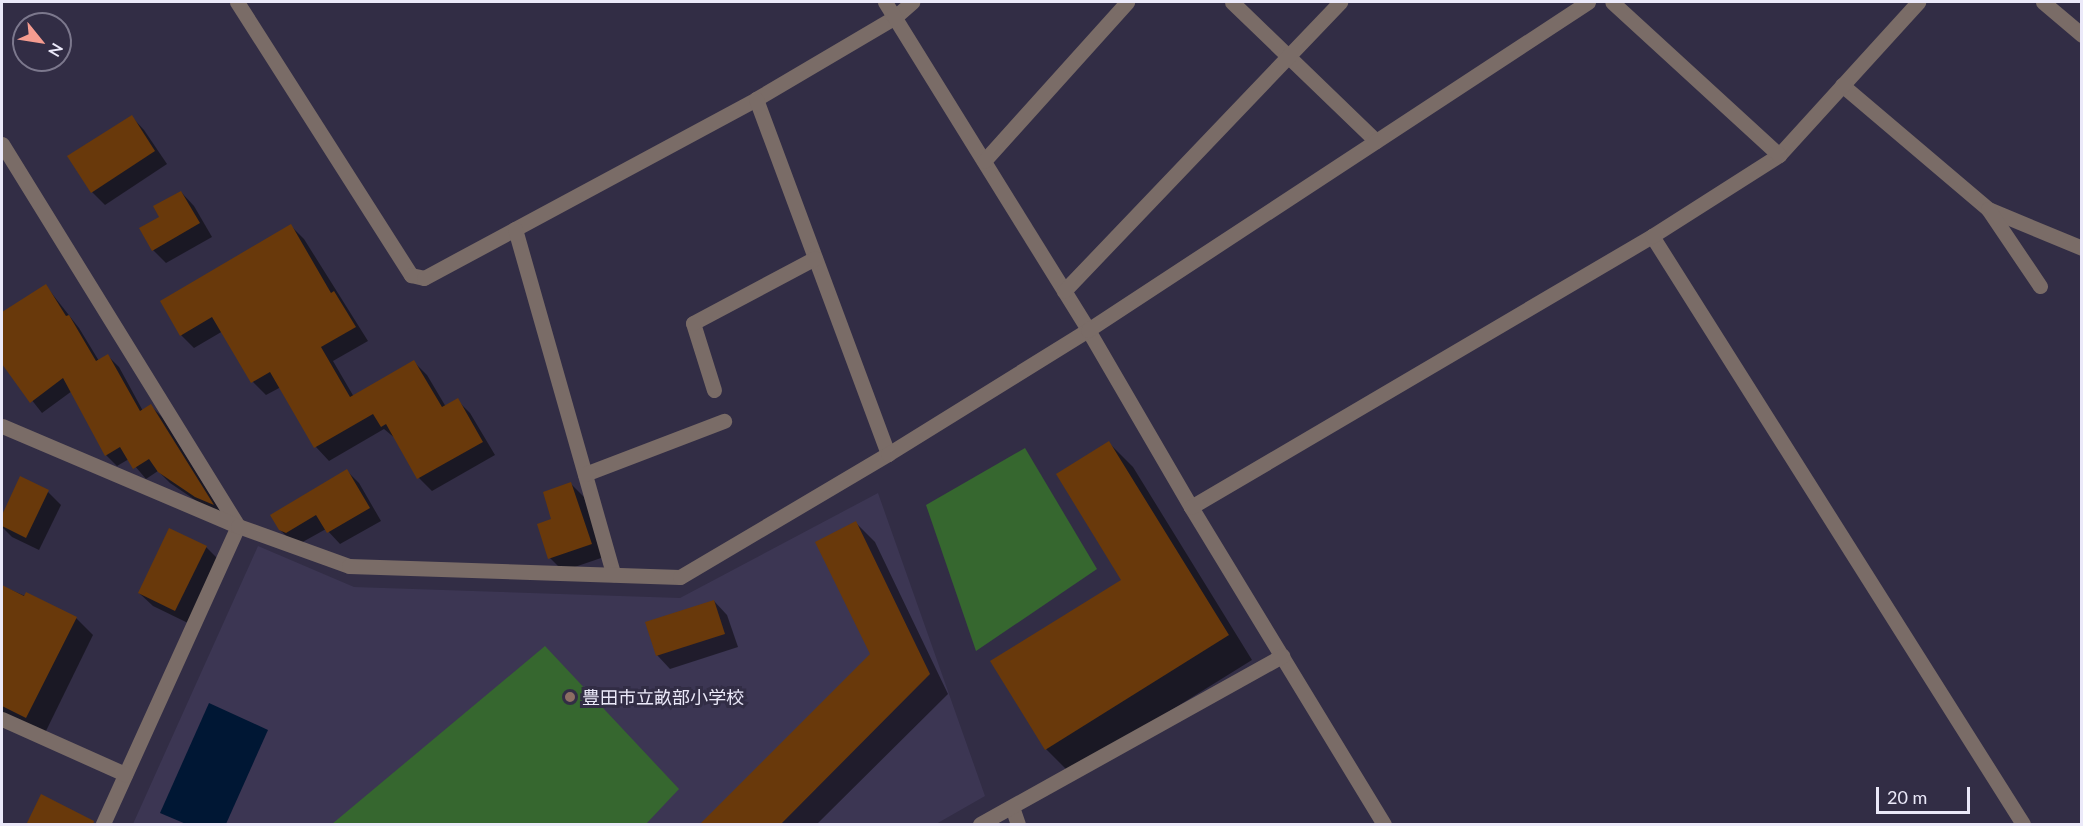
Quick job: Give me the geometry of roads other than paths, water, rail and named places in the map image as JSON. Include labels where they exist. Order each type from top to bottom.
[{"type":"street","points":[[237,2],[411,275],[424,278],[756,99],[895,17],[912,2]]},
{"type":"street","points":[[885,2],[1088,330],[1191,507],[1384,825]]},
{"type":"street","points":[[984,161],[1127,2]]},
{"type":"street","points":[[1064,291],[1290,57],[1340,2]]},
{"type":"street","points":[[2,426],[238,526],[348,566],[680,577],[888,454],[1088,330],[1588,2]]},
{"type":"street","points":[[1612,2],[1779,154]]},
{"type":"street","points":[[1191,507],[1652,236],[1779,154],[1918,2]]},
{"type":"street","points":[[2043,2],[2082,35]]},
{"type":"street","points":[[1237,3],[1376,141]]},
{"type":"street","points":[[1842,85],[1988,209],[2040,286]]},
{"type":"street","points":[[756,99],[888,454]]},
{"type":"street","points":[[2,144],[238,526]]},
{"type":"street","points":[[1988,209],[2082,248]]},
{"type":"street","points":[[515,230],[613,574]]},
{"type":"street","points":[[1652,236],[2023,825]]},
{"type":"street","points":[[714,390],[693,323],[815,258]]},
{"type":"street","points":[[585,474],[724,421]]},
{"type":"street","points":[[103,825],[124,774],[238,526]]},
{"type":"street","points":[[980,825],[1282,656]]},
{"type":"street","points":[[2,719],[124,774]]},
{"type":"street","points":[[1012,807],[1018,825]]},
{"type":"water","points":[[209,703],[268,730],[226,824],[186,824],[160,813]]},
{"type":"place","name":"豊田市立畝部小学校","points":[[570,697]]}]
